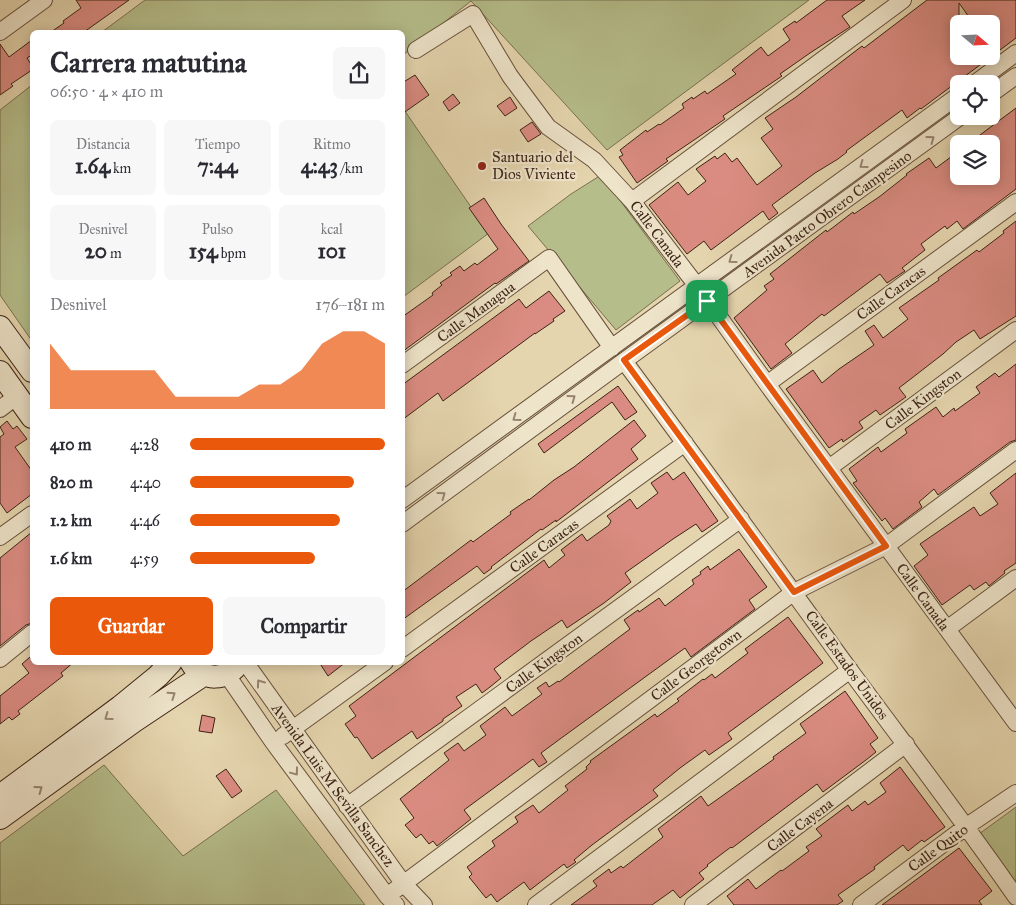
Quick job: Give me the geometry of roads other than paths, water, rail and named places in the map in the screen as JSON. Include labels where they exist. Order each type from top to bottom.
[{"type":"street","points":[[0,32],[44,0]]},
{"type":"street","points":[[632,201],[903,0]]},
{"type":"street","name":"Calle Canada","points":[[416,50],[473,14],[510,76],[548,127],[594,160],[632,201],[697,286],[1016,723]]},
{"type":"street","points":[[986,75],[1016,53]]},
{"type":"street","points":[[1000,88],[1016,76]]},
{"type":"street","name":"Avenida Pacto Obrero Campesino","points":[[405,498],[950,101]]},
{"type":"street","name":"Avenida Pacto Obrero Campesino","points":[[405,522],[624,360],[950,124]]},
{"type":"street","name":"Calle Caracas","points":[[767,384],[1016,202]]},
{"type":"street","name":"Calle Managua","points":[[405,364],[549,258],[612,348]]},
{"type":"street","points":[[0,327],[30,368]]},
{"type":"street","name":"Calle Kingston","points":[[829,468],[1016,330]]},
{"type":"street","name":"Calle Estados Unidos","points":[[624,360],[850,670],[967,826],[1016,897]]},
{"type":"street","points":[[0,372],[9,403],[30,416]]},
{"type":"street","name":"Calle Caracas","points":[[405,648],[685,443]]},
{"type":"street","name":"Calle Georgetown","points":[[391,900],[403,883],[794,592],[886,546],[1016,450]]},
{"type":"street","points":[[0,537],[30,515]]},
{"type":"street","name":"Calle Kingston","points":[[347,806],[741,519]]},
{"type":"street","points":[[947,629],[1016,578]]},
{"type":"street","points":[[0,658],[30,636]]},
{"type":"street","points":[[0,818],[138,706],[158,676],[168,665]]},
{"type":"street","points":[[273,742],[381,665]]},
{"type":"street","points":[[0,796],[197,669],[215,677],[237,667]]},
{"type":"street","name":"Avenida Luis M Sevilla Sanchez","points":[[237,667],[292,730],[403,883],[424,905]]},
{"type":"street","name":"Avenida Luis M Sevilla Sanchez","points":[[237,667],[273,742],[391,900]]},
{"type":"street","points":[[536,905],[850,670]]},
{"type":"street","name":"Calle Cayena","points":[[693,905],[906,744]]},
{"type":"street","name":"Calle Quito","points":[[860,905],[967,826],[1016,794]]},
{"type":"place","name":"Santuario del Dios Viviente","points":[[482,166]]}]
